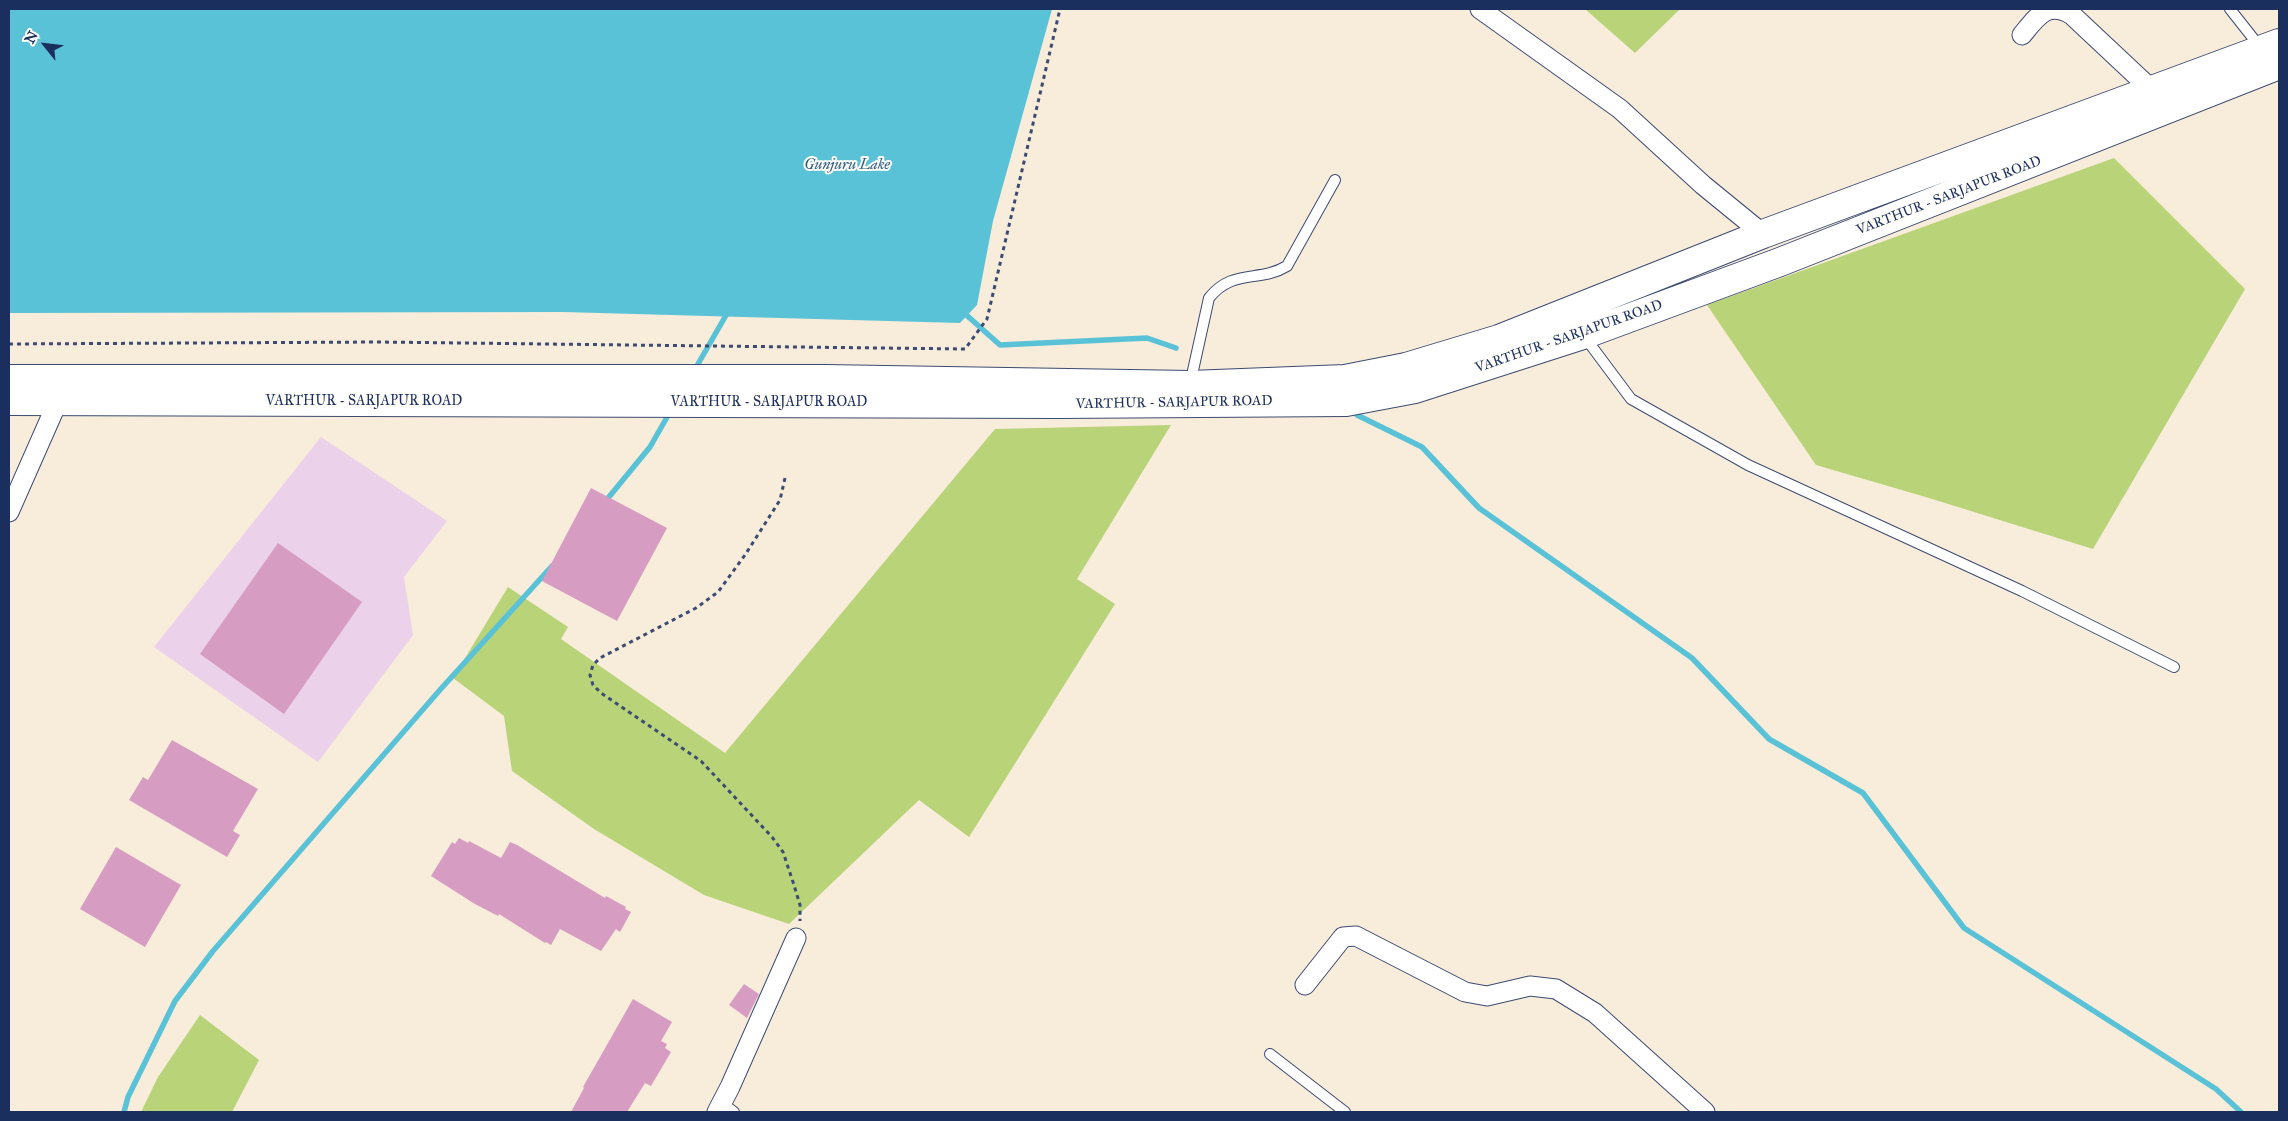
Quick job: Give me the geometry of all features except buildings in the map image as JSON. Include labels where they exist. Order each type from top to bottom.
[{"type":"main road","name":"VARTHUR - SARJAPUR ROAD","points":[[9,379],[825,379],[1190,384],[1344,378],[1406,367],[1499,339],[1763,234],[2154,91],[2274,53]]},
{"type":"main road","name":"VARTHUR - SARJAPUR ROAD","points":[[9,401],[1058,404],[1346,402],[1415,389],[1584,335],[1780,262],[2274,53]]},
{"type":"street","points":[[1480,9],[1620,109],[1703,184],[1763,234]]},
{"type":"street","points":[[2022,35],[2038,16],[2050,9],[2061,9],[2072,15],[2154,91]]},
{"type":"street","points":[[9,512],[58,401]]},
{"type":"street","points":[[1305,985],[1343,937],[1356,936],[1465,992],[1488,996],[1530,986],[1556,989],[1595,1013],[1705,1112]]},
{"type":"street","points":[[724,1109],[796,938]]},
{"type":"lane","points":[[2230,9],[2274,53]]},
{"type":"lane","points":[[1190,384],[1209,298],[1218,287],[1228,281],[1280,270],[1287,266],[1335,180]]},
{"type":"lane","points":[[1584,335],[1631,399],[1748,465],[2022,591],[2174,667]]},
{"type":"lane","points":[[1270,1054],[1345,1112]]},
{"type":"path","points":[[9,344],[378,342],[965,349],[987,319],[1060,9]]},
{"type":"path","points":[[785,478],[780,500],[745,555],[718,592],[696,608],[600,658],[593,665],[590,675],[593,685],[609,700],[701,761],[772,837],[783,852],[800,905],[800,922],[796,938]]},
{"type":"shaded area","points":[[321,437],[447,521],[404,577],[413,635],[318,762],[154,647]]},
{"type":"green space","points":[[1585,9],[1680,9],[1635,53]]},
{"type":"green space","points":[[2114,158],[2245,289],[2093,549],[1816,465],[1707,305]]},
{"type":"green space","points":[[1171,425],[1077,579],[1115,604],[969,837],[919,800],[789,924],[704,895],[594,829],[512,771],[504,716],[453,678],[508,587],[568,627],[561,639],[725,753],[995,429]]},
{"type":"green space","points":[[200,1015],[259,1060],[232,1112],[141,1112],[158,1077]]},
{"type":"water","name":"Gunjuru Lake","points":[[9,9],[1052,9],[993,221],[977,305],[960,323],[563,312],[9,313]]},
{"type":"waterway","points":[[694,371],[729,310]]},
{"type":"waterway","points":[[963,312],[1000,345],[1147,338],[1176,348]]},
{"type":"waterway","points":[[604,503],[650,447],[670,412]]},
{"type":"waterway","points":[[1357,415],[1422,447],[1479,508],[1692,658],[1769,739],[1863,793],[1964,928],[2216,1089],[2241,1112]]},
{"type":"waterway","points":[[124,1112],[128,1097],[175,1001],[213,951],[439,691],[552,566]]}]
